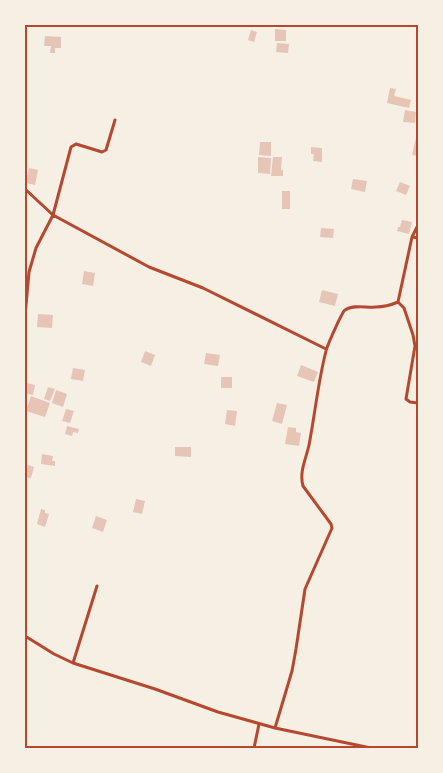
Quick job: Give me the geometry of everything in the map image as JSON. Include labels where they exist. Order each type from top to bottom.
[{"type":"street","points":[[25,316],[28,272],[36,248],[53,215],[71,147],[76,144],[104,152],[115,120]]},
{"type":"street","points":[[25,189],[53,215],[149,267],[203,288],[326,349]]},
{"type":"street","points":[[398,302],[412,237],[418,225]]},
{"type":"street","points":[[412,237],[418,238]]},
{"type":"street","points":[[275,728],[292,671],[305,589],[332,528],[331,524],[302,486],[301,480],[326,349],[340,316],[345,310],[354,307],[376,307],[398,302]]},
{"type":"street","points":[[398,302],[404,308],[415,346],[406,399],[410,402],[418,403]]},
{"type":"street","points":[[73,663],[97,586]]},
{"type":"street","points":[[25,636],[73,663],[218,712],[275,728],[371,748]]},
{"type":"street","points":[[254,748],[259,724]]},
{"type":"building","points":[[275,29],[286,30],[286,41],[275,41]]},
{"type":"building","points":[[251,30],[257,32],[254,42],[248,40]]},
{"type":"building","points":[[45,36],[61,37],[61,48],[55,48],[55,53],[50,53],[51,46],[44,46]]},
{"type":"building","points":[[277,43],[289,44],[288,53],[276,52]]},
{"type":"building","points":[[390,88],[396,89],[394,96],[411,100],[409,108],[387,103]]},
{"type":"building","points":[[405,110],[416,112],[415,123],[403,122]]},
{"type":"building","points":[[416,138],[418,139],[418,156],[412,155]]},
{"type":"building","points":[[260,142],[271,142],[271,156],[259,155]]},
{"type":"building","points":[[311,147],[322,148],[322,162],[313,161],[314,154],[311,154]]},
{"type":"building","points":[[258,157],[271,158],[270,174],[258,173]]},
{"type":"building","points":[[273,157],[282,157],[281,170],[283,170],[283,176],[271,176]]},
{"type":"building","points":[[29,168],[38,170],[35,185],[26,183]]},
{"type":"building","points":[[353,179],[367,181],[365,192],[351,189]]},
{"type":"building","points":[[400,182],[410,186],[406,195],[396,191]]},
{"type":"building","points":[[282,191],[290,191],[290,209],[282,209]]},
{"type":"building","points":[[402,220],[412,222],[409,234],[397,231]]},
{"type":"building","points":[[321,228],[334,229],[333,238],[320,237]]},
{"type":"building","points":[[84,271],[95,273],[93,286],[82,284]]},
{"type":"building","points":[[322,290],[338,294],[335,306],[319,302]]},
{"type":"building","points":[[38,314],[53,315],[52,328],[37,327]]},
{"type":"building","points":[[145,351],[155,355],[151,366],[141,362]]},
{"type":"building","points":[[206,353],[220,355],[218,366],[204,364]]},
{"type":"building","points":[[301,365],[318,372],[314,382],[297,376]]},
{"type":"building","points":[[73,368],[85,370],[83,381],[71,379]]},
{"type":"building","points":[[221,377],[232,377],[232,388],[221,388]]},
{"type":"building","points":[[27,383],[35,385],[33,395],[25,393]]},
{"type":"building","points":[[48,387],[55,389],[50,401],[44,399]]},
{"type":"building","points":[[56,390],[67,394],[63,407],[52,403]]},
{"type":"building","points":[[31,396],[50,403],[45,417],[26,411]]},
{"type":"building","points":[[277,403],[287,405],[282,424],[272,421]]},
{"type":"building","points":[[66,409],[74,411],[70,423],[62,421]]},
{"type":"building","points":[[227,410],[237,411],[235,426],[225,424]]},
{"type":"building","points":[[67,426],[79,429],[78,433],[73,432],[72,436],[65,434]]},
{"type":"building","points":[[288,427],[296,428],[296,432],[301,433],[299,446],[285,444]]},
{"type":"building","points":[[175,447],[191,447],[191,457],[175,456]]},
{"type":"building","points":[[42,454],[53,456],[52,461],[55,461],[55,466],[41,464]]},
{"type":"building","points":[[25,464],[34,467],[31,478],[25,477]]},
{"type":"building","points":[[136,499],[145,501],[142,514],[133,512]]},
{"type":"building","points":[[41,509],[49,514],[45,527],[37,524]]},
{"type":"building","points":[[96,516],[107,520],[103,532],[92,528]]}]
